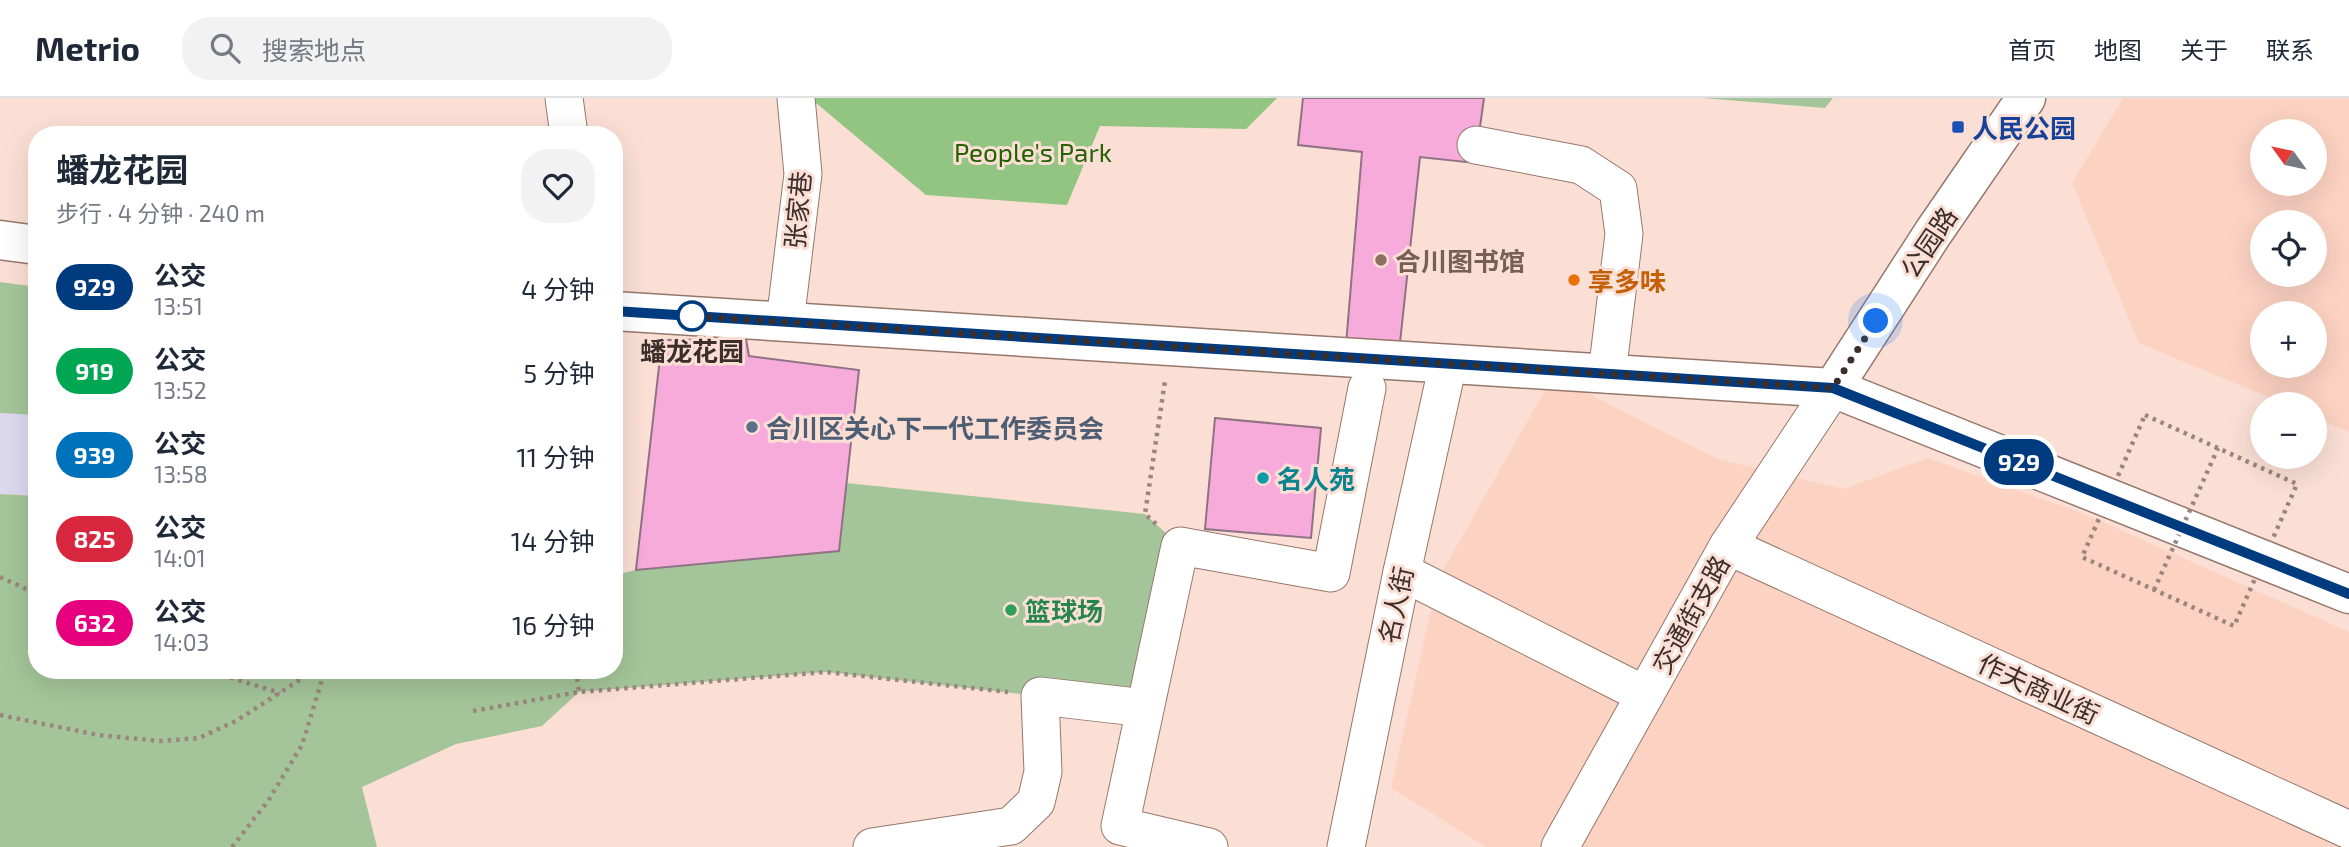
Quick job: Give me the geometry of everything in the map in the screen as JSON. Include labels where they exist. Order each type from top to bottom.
[{"type":"main road","name":"公园路","points":[[1833,388],[1933,233],[2026,98]]},
{"type":"main road","points":[[0,240],[28,243]]},
{"type":"main road","points":[[623,312],[1833,388],[2349,594]]},
{"type":"street","points":[[564,98],[568,126]]},
{"type":"street","name":"张家巷","points":[[785,322],[803,174],[796,98]]},
{"type":"street","points":[[1476,145],[1581,165],[1618,189],[1624,234],[1607,374]]},
{"type":"street","name":"名人街","points":[[1346,847],[1448,364]]},
{"type":"street","points":[[1209,847],[1120,826],[1180,546],[1331,573],[1367,388]]},
{"type":"street","name":"交通街支路","points":[[1560,847],[1728,546],[1833,388]]},
{"type":"street","name":"作夫商业街","points":[[1728,546],[2349,830]]},
{"type":"street","points":[[1402,572],[1645,695]]},
{"type":"street","points":[[872,847],[1011,826],[1036,802],[1044,772],[1040,696],[1145,708]]},
{"type":"path","points":[[1170,346],[1145,514],[1180,546]]},
{"type":"path","points":[[2145,415],[2297,484]]},
{"type":"path","points":[[2154,590],[2218,448]]},
{"type":"path","points":[[2082,557],[2234,626]]},
{"type":"path","points":[[0,577],[28,590]]},
{"type":"path","points":[[473,710],[579,692],[826,672],[1040,696]]},
{"type":"path","points":[[235,679],[280,693]]},
{"type":"path","points":[[0,715],[98,735],[160,741],[199,738],[236,721],[301,679]]},
{"type":"path","points":[[232,847],[268,801],[302,746],[322,679]]},
{"type":"path","points":[[577,679],[579,692]]},
{"type":"shaded area","points":[[2123,98],[2349,98],[2349,432],[2327,423],[2327,392],[2255,392],[2139,343],[2072,183]]},
{"type":"shaded area","points":[[1553,376],[1718,459],[1843,489],[1928,458],[2087,515],[2349,632],[2349,847],[1486,847],[1391,788],[1438,579]]},
{"type":"shaded area","points":[[0,413],[28,415],[28,496],[0,494]]},
{"type":"green space","name":"People's Park","points":[[810,98],[1277,98],[1246,129],[1100,126],[1067,205],[926,195]]},
{"type":"green space","points":[[1702,98],[1833,98],[1825,108]]},
{"type":"green space","points":[[0,282],[28,286],[28,415],[0,413]]},
{"type":"green space","points":[[846,483],[1145,514],[1180,546],[1145,708],[826,672],[579,692],[542,726],[456,744],[362,787],[377,847],[0,847],[0,494],[28,496],[28,679],[623,679],[623,573],[839,551]]},
{"type":"building","name":"合川图书馆","points":[[1303,98],[1484,98],[1475,163],[1420,157],[1398,361],[1345,357],[1362,152],[1298,145]]},
{"type":"building","name":"合川区关心下一代工作委员会","points":[[746,339],[749,356],[859,370],[839,551],[636,570],[662,340]]},
{"type":"building","name":"名人苑","points":[[1215,418],[1321,428],[1311,538],[1205,529]]},
{"type":"bus line","name":"929","points":[[623,312],[1833,388],[2349,594]]},
{"type":"place","name":"人民公园","points":[[1958,127]]},
{"type":"place","name":"合川图书馆","points":[[1381,260]]},
{"type":"place","name":"享多味","points":[[1574,280]]},
{"type":"place","name":"蟠龙花园","points":[[692,316]]},
{"type":"place","name":"合川区关心下一代工作委员会","points":[[752,427]]},
{"type":"place","name":"名人苑","points":[[1263,478]]},
{"type":"place","name":"篮球场","points":[[1011,610]]},
{"type":"route","points":[[692,316],[688,316],[1833,388],[1876,321]]}]
